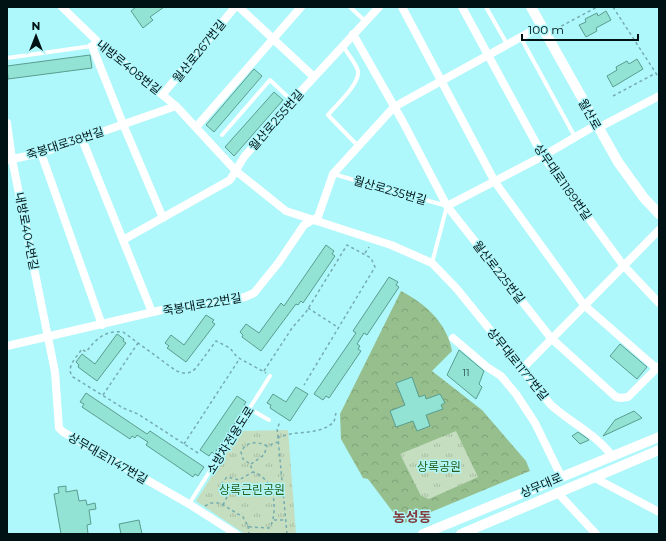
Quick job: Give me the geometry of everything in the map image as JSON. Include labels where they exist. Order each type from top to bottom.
[{"type":"street","name":"내방로408번길","points":[[62,7],[96,44],[163,94],[176,106],[197,126],[236,171],[286,211],[311,220]]},
{"type":"street","name":"월산로267번길","points":[[163,94],[235,7]]},
{"type":"street","points":[[239,7],[314,76]]},
{"type":"street","points":[[197,126],[301,7]]},
{"type":"street","name":"월산로255번길","points":[[124,240],[230,180],[244,157],[292,100],[378,7]]},
{"type":"street","points":[[402,7],[495,182],[584,305],[658,367]]},
{"type":"street","name":"상무대로1189번길","points":[[462,7],[543,156],[624,265],[659,303]]},
{"type":"street","name":"월산로","points":[[531,7],[597,127],[632,182],[659,214]]},
{"type":"street","points":[[332,174],[394,107],[541,26]]},
{"type":"street","name":"월산로235번길","points":[[353,34],[447,206]]},
{"type":"street","points":[[96,44],[123,124],[163,218]]},
{"type":"street","points":[[447,206],[495,182],[575,137],[659,96]]},
{"type":"street","name":"죽봉대로38번길","points":[[10,160],[41,154],[176,106]]},
{"type":"street","name":"내방로404번길","points":[[7,123],[10,160],[48,338]]},
{"type":"street","name":"죽봉대로22번길","points":[[82,139],[152,312]]},
{"type":"street","points":[[41,154],[102,325]]},
{"type":"street","name":"죽봉대로22번길","points":[[7,346],[48,338],[179,306],[226,301],[245,297],[254,293],[280,262],[304,225],[318,217],[332,174]]},
{"type":"street","name":"월산로225번길","points":[[447,206],[551,338],[616,397],[628,397],[658,367]]},
{"type":"street","name":"상무대로1177번길","points":[[311,220],[391,245],[432,263],[457,289],[521,370],[556,409],[603,444],[612,456]]},
{"type":"street","points":[[521,370],[659,230]]},
{"type":"street","name":"상무대로1147번길","points":[[48,338],[58,388],[60,428],[64,432],[189,504],[236,534]]},
{"type":"street","points":[[453,338],[487,368],[501,376],[535,424],[561,476]]},
{"type":"street","name":"상무대로","points":[[423,534],[659,437]]},
{"type":"street","name":"상무대로","points":[[461,534],[659,450]]},
{"type":"street","points":[[593,477],[659,512]]},
{"type":"street","points":[[557,492],[596,534]]},
{"type":"lane","points":[[350,7],[365,21]]},
{"type":"lane","points":[[486,7],[507,44]]},
{"type":"lane","points":[[520,37],[575,137]]},
{"type":"lane","points":[[7,58],[96,44]]},
{"type":"lane","points":[[343,46],[358,70],[357,77],[353,87],[328,115],[358,146]]},
{"type":"lane","points":[[222,135],[270,80],[292,100]]},
{"type":"lane","name":"월산로235번길","points":[[332,174],[447,206]]},
{"type":"lane","points":[[432,263],[447,206]]},
{"type":"lane","name":"소방차전용도로","points":[[189,504],[270,376]]},
{"type":"lane","points":[[250,409],[269,420]]},
{"type":"path","points":[[556,29],[597,7]]},
{"type":"path","points":[[613,7],[621,17],[659,78]]},
{"type":"path","points":[[613,96],[656,73]]},
{"type":"path","points":[[264,371],[286,335],[308,308],[347,245],[365,253],[374,261],[374,270],[304,385]]},
{"type":"path","points":[[308,308],[339,328]]},
{"type":"path","points":[[198,453],[89,388],[70,374],[70,368],[82,349],[86,352],[97,337],[116,331],[123,332],[184,373],[193,371],[216,340],[230,348],[240,358],[264,371],[270,376]]},
{"type":"path","points":[[103,395],[138,343]]},
{"type":"path","points":[[184,444],[240,358]]},
{"type":"path","points":[[278,438],[286,434],[304,434],[323,428],[334,422],[336,413]]},
{"type":"path","points":[[281,421],[277,428],[287,534]]},
{"type":"path","points":[[248,526],[251,528],[269,528],[273,520],[273,500],[270,486],[261,475],[253,472],[250,464],[245,462],[241,456],[241,452],[246,445],[258,442],[267,446],[278,442]]},
{"type":"path","points":[[250,464],[257,458],[264,455],[267,446]]},
{"type":"path","points":[[223,505],[229,493],[222,483],[227,477],[239,480],[253,472]]},
{"type":"path","points":[[200,511],[211,503],[215,502],[223,505],[243,518],[248,526],[249,534]]},
{"type":"path","points":[[273,520],[286,520]]},
{"type":"green space","points":[[401,291],[419,302],[434,315],[449,341],[452,351],[432,371],[482,410],[526,461],[530,471],[402,524],[368,479],[363,478],[341,439],[340,414]]},
{"type":"green space","name":"상록근린공원","points":[[288,430],[296,534],[245,534],[196,501],[240,431]]},
{"type":"green space","name":"상록공원","points":[[456,431],[478,477],[429,499],[421,496],[400,454]]},
{"type":"building","points":[[136,7],[164,7],[150,17],[153,20],[143,28],[131,11]]},
{"type":"building","points":[[606,11],[611,20],[596,28],[597,31],[586,37],[579,25],[586,22],[585,19],[597,13],[598,16]]},
{"type":"building","points":[[90,55],[92,68],[8,79],[7,66]]},
{"type":"building","points":[[637,59],[643,69],[613,87],[607,76],[617,70],[616,67],[627,61],[629,64]]},
{"type":"building","points":[[254,69],[262,76],[214,132],[206,125]]},
{"type":"building","points":[[274,92],[283,100],[234,156],[225,147]]},
{"type":"building","points":[[326,245],[334,251],[332,254],[335,256],[303,303],[301,301],[298,305],[296,304],[261,351],[242,337],[243,335],[240,332],[246,324],[259,333],[281,303],[284,306]]},
{"type":"building","points":[[389,277],[398,282],[396,285],[399,287],[367,335],[364,333],[357,344],[360,346],[358,349],[361,351],[329,398],[326,396],[323,400],[314,394],[356,333],[353,331]]},
{"type":"building","points":[[206,315],[214,320],[212,322],[215,324],[186,362],[167,348],[169,346],[165,343],[171,335],[184,345]]},
{"type":"building","points":[[117,334],[124,339],[123,341],[126,343],[97,381],[78,367],[79,365],[76,362],[82,354],[95,364]]},
{"type":"building","points":[[620,344],[647,367],[637,379],[610,356]]},
{"type":"building","points":[[459,350],[484,371],[479,384],[482,387],[476,399],[447,375]]},
{"type":"building","points":[[412,377],[419,397],[425,395],[426,399],[440,394],[445,403],[441,405],[443,409],[426,415],[430,426],[417,431],[413,421],[396,427],[390,411],[405,405],[396,383]]},
{"type":"building","points":[[296,387],[308,394],[290,421],[270,408],[271,405],[267,403],[273,394],[286,402]]},
{"type":"building","points":[[86,393],[147,434],[150,431],[204,467],[198,476],[195,474],[193,477],[146,445],[148,442],[137,435],[135,438],[132,436],[130,439],[82,407],[84,404],[80,402]]},
{"type":"building","points":[[237,396],[246,402],[244,405],[246,407],[214,454],[212,452],[209,456],[200,450]]},
{"type":"building","points":[[634,411],[642,418],[603,436],[615,420]]},
{"type":"building","points":[[578,432],[589,440],[580,444],[572,436]]},
{"type":"building","points":[[66,486],[66,492],[77,490],[79,501],[86,500],[87,505],[95,503],[96,509],[89,510],[91,524],[87,525],[88,534],[61,534],[54,494],[59,493],[58,487]]},
{"type":"building","points":[[139,520],[142,534],[121,534],[119,524]]},
{"type":"district","name":"농성동","points":[[412,517]]}]
